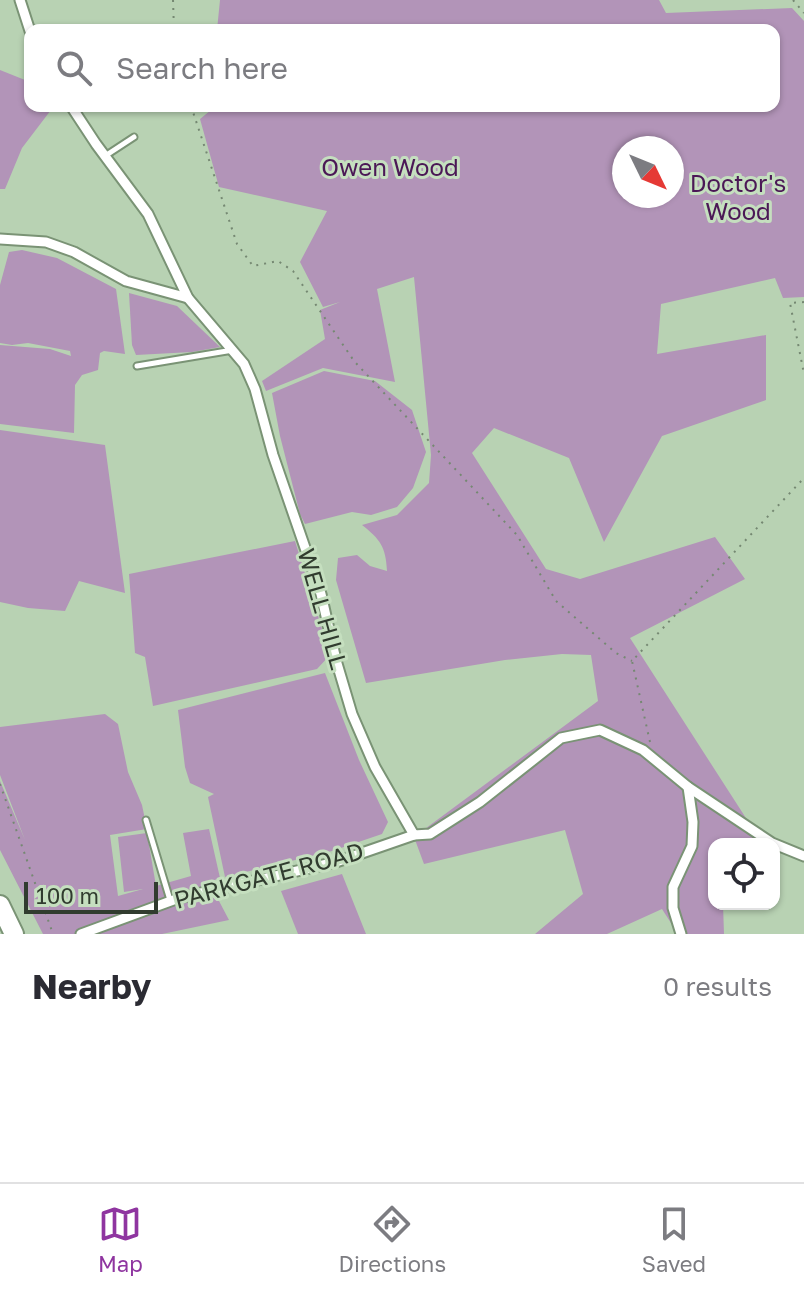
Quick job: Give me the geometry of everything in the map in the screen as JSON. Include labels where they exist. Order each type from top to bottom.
[{"type":"highway","points":[[0,905],[14,934]]},
{"type":"street","points":[[20,0],[28,24]]},
{"type":"street","name":"WELL HILL","points":[[75,112],[148,214],[188,298],[244,364],[255,389],[273,455],[321,594],[352,714],[375,767],[414,835]]},
{"type":"street","points":[[0,239],[46,242],[74,252],[126,281],[188,298]]},
{"type":"street","points":[[414,835],[430,834],[480,802],[561,738],[600,730],[643,750],[688,787],[772,843],[804,856]]},
{"type":"street","points":[[681,934],[673,908],[673,887],[692,846],[693,822],[688,787]]},
{"type":"street","name":"PARKGATE ROAD","points":[[81,934],[170,901],[336,862],[414,835]]},
{"type":"lane","points":[[104,156],[134,137]]},
{"type":"lane","points":[[137,366],[234,350]]},
{"type":"lane","points":[[146,820],[170,901]]},
{"type":"path","points":[[173,0],[174,24]]},
{"type":"path","points":[[803,0],[795,2],[804,13]]},
{"type":"path","points":[[193,112],[237,244],[253,266],[278,261],[293,271],[354,361],[517,535],[556,601],[616,653],[632,661]]},
{"type":"path","points":[[804,302],[790,303],[804,374]]},
{"type":"path","points":[[632,661],[804,478]]},
{"type":"path","points":[[632,661],[653,759]]},
{"type":"path","points":[[0,784],[53,934]]},
{"type":"green space","points":[[220,0],[659,0],[666,13],[792,8],[804,21],[804,297],[783,298],[775,278],[661,304],[657,354],[766,335],[766,400],[662,436],[604,542],[569,458],[494,428],[472,453],[546,569],[580,579],[715,537],[745,579],[630,638],[759,838],[708,838],[708,910],[723,910],[724,934],[678,934],[662,909],[607,934],[535,934],[583,894],[565,830],[424,864],[414,837],[598,701],[591,655],[562,654],[505,660],[366,683],[336,580],[338,558],[357,555],[370,566],[387,571],[381,544],[362,525],[397,515],[429,483],[431,455],[414,277],[377,289],[395,382],[323,368],[266,391],[262,381],[325,339],[320,310],[340,302],[323,307],[300,262],[327,211],[219,187],[200,119],[209,112],[780,112],[780,24],[218,24]]},
{"type":"green space","points":[[0,70],[24,80],[24,112],[49,112],[22,148],[5,189],[0,189]]},
{"type":"green space","points":[[22,250],[57,258],[116,289],[125,354],[100,353],[98,370],[82,375],[75,385],[74,433],[0,424],[0,345],[50,349],[71,356],[70,351],[28,343],[0,343],[0,285],[9,252]]},
{"type":"green space","points":[[129,293],[177,306],[220,347],[136,355],[132,345]]},
{"type":"green space","points":[[324,371],[375,381],[412,410],[426,452],[413,488],[397,507],[371,515],[352,512],[305,524],[280,436],[272,393]]},
{"type":"green space","points":[[0,430],[105,445],[125,593],[79,581],[65,611],[0,602]]},
{"type":"green space","points":[[295,541],[330,655],[317,669],[153,706],[145,657],[135,653],[129,574]]},
{"type":"green space","points":[[325,673],[359,760],[388,822],[382,834],[332,851],[225,877],[208,797],[214,794],[190,783],[178,710]]},
{"type":"green space","points":[[105,714],[118,724],[128,772],[142,805],[147,829],[110,835],[118,896],[143,889],[124,892],[118,837],[147,833],[156,886],[191,876],[183,833],[209,829],[220,878],[209,882],[229,920],[162,934],[43,934],[0,850],[0,781],[25,840],[0,775],[0,727]]},
{"type":"green space","points":[[342,874],[366,934],[298,934],[281,891]]},
{"type":"park label","name":"Owen Wood","points":[[390,168]]},
{"type":"park label","name":"Doctor's Wood","points":[[738,198]]}]
